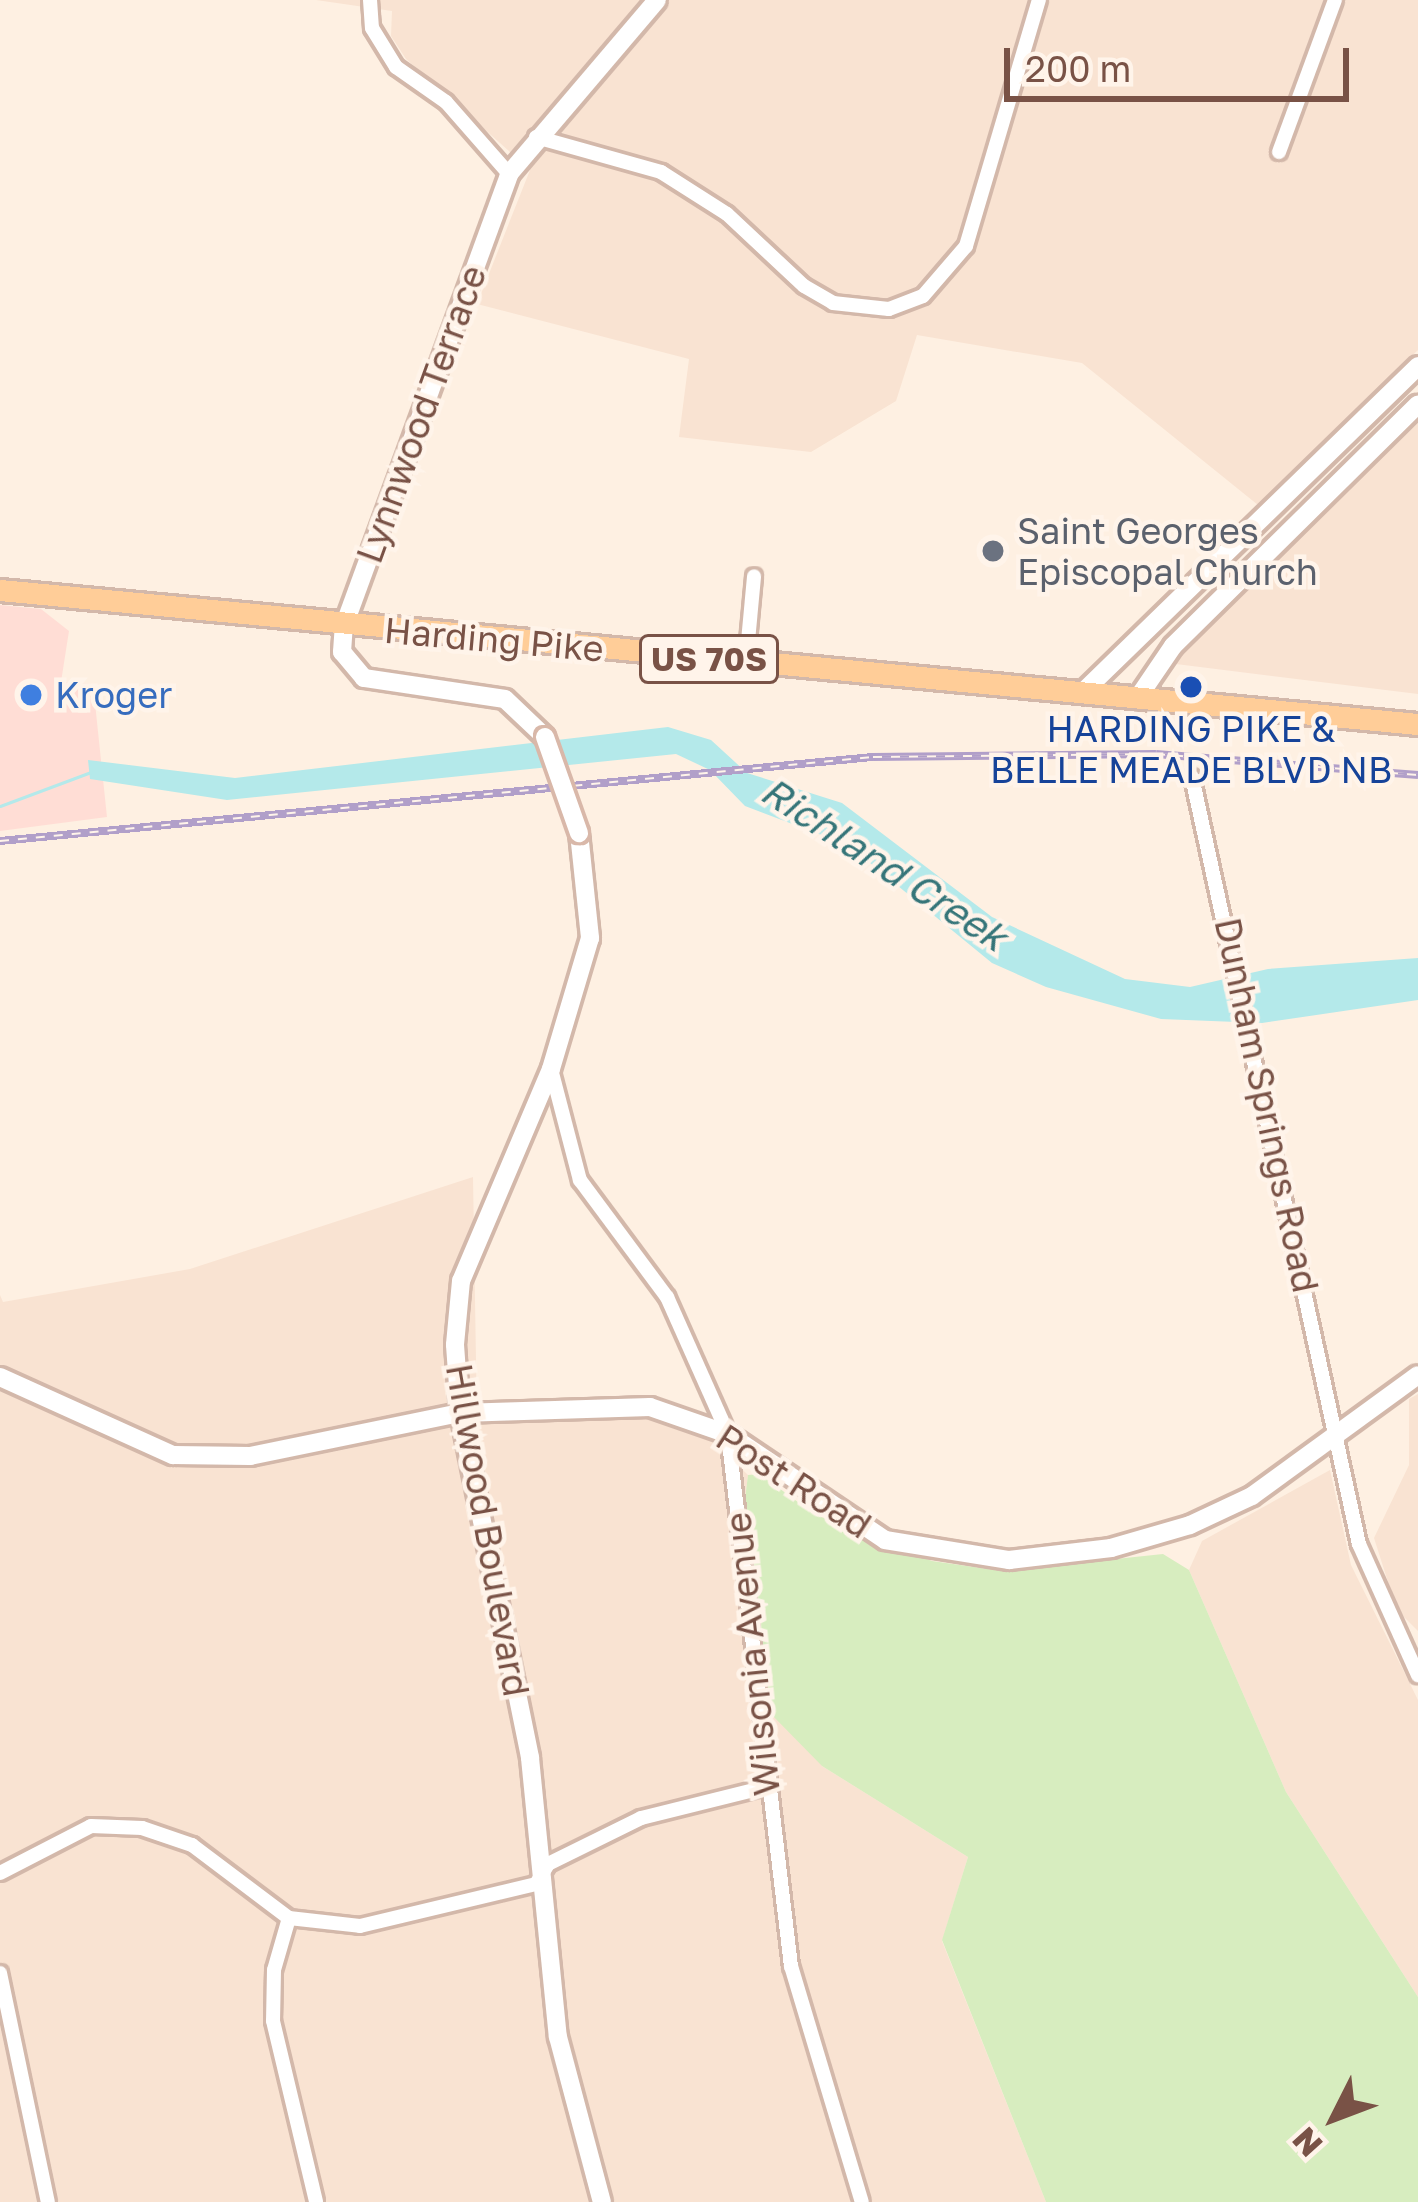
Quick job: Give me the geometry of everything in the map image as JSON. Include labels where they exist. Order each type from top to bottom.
[{"type":"main road","name":"Harding Pike","points":[[0,590],[1418,724]]},
{"type":"street","points":[[370,0],[372,28],[396,67],[446,103],[508,174]]},
{"type":"street","name":"Lynnwood Terrace","points":[[344,626],[508,174],[657,0]]},
{"type":"street","points":[[536,137],[661,172],[728,214],[805,286],[833,303],[889,309],[923,296],[966,246],[1039,0]]},
{"type":"street","points":[[1279,152],[1335,0]]},
{"type":"street","points":[[1082,693],[1418,366]]},
{"type":"street","points":[[1384,400],[1402,419]]},
{"type":"street","points":[[1137,699],[1224,595],[1418,404]]},
{"type":"street","points":[[1278,504],[1296,524]]},
{"type":"street","points":[[1204,575],[1224,595]]},
{"type":"street","points":[[746,663],[754,576]]},
{"type":"street","name":"Hillwood Boulevard","points":[[344,626],[342,652],[364,678],[498,696],[523,708],[545,736],[579,833],[590,938],[551,1069],[461,1281],[460,1413],[530,1758],[536,1884],[558,2037],[602,2202]]},
{"type":"street","name":"Dunham Springs Road","points":[[1192,777],[1253,1024],[1359,1542],[1418,1675]]},
{"type":"street","name":"Wilsonia Avenue","points":[[551,1069],[563,1143],[580,1180],[676,1314],[728,1434],[766,1787],[791,1966],[862,2202]]},
{"type":"street","name":"Post Road","points":[[0,1376],[173,1455],[250,1456],[460,1413],[650,1407],[728,1434],[885,1540],[1009,1560],[1190,1525],[1252,1496],[1418,1376]]},
{"type":"street","points":[[0,1873],[92,1826],[142,1828],[192,1845],[290,1918],[361,1926],[536,1884],[548,1864],[641,1817],[766,1787]]},
{"type":"street","points":[[290,1918],[274,1970],[274,2020],[316,2202]]},
{"type":"street","points":[[0,1972],[48,2202]]},
{"type":"shaded area","points":[[316,0],[1418,0],[1418,350],[1258,505],[1082,363],[917,335],[896,401],[811,452],[679,437],[689,359],[477,304],[530,170],[406,59],[391,36],[392,11]]},
{"type":"shaded area","points":[[1418,423],[1418,694],[1168,663]]},
{"type":"shaded area","points":[[0,605],[41,609],[69,631],[61,682],[93,684],[107,817],[0,831]]},
{"type":"shaded area","points":[[473,1177],[477,1421],[640,1416],[700,1429],[748,1475],[745,1499],[822,1766],[968,1857],[942,1941],[1046,2202],[0,2202],[0,1295],[3,1302],[190,1269]]},
{"type":"shaded area","points":[[1418,1394],[1418,1631],[1397,1610],[1374,1538],[1409,1465],[1409,1399]]},
{"type":"shaded area","points":[[1330,1470],[1351,1565],[1418,1700],[1418,1997],[1286,1792],[1189,1570],[1202,1541]]},
{"type":"green space","points":[[760,1474],[814,1514],[932,1561],[1002,1571],[1163,1554],[1189,1570],[1286,1792],[1418,1997],[1418,2202],[1046,2202],[942,1940],[968,1857],[822,1766],[771,1714],[745,1499],[748,1475]]},
{"type":"water","points":[[668,727],[711,740],[747,773],[842,803],[992,917],[1125,979],[1190,987],[1268,969],[1418,958],[1418,1000],[1262,1023],[1161,1019],[1046,987],[992,963],[848,845],[745,806],[710,770],[676,754],[227,800],[90,779],[88,760],[235,778]]},
{"type":"waterway","name":"Richland Creek","points":[[0,806],[91,772]]},
{"type":"railway","points":[[0,841],[873,757],[1156,754],[1418,775]]},
{"type":"place","name":"Saint Georges Episcopal Church","points":[[993,551]]},
{"type":"place","name":"HARDING PIKE & BELLE MEADE BLVD NB","points":[[1191,687]]},
{"type":"place","name":"Kroger","points":[[31,695]]}]
